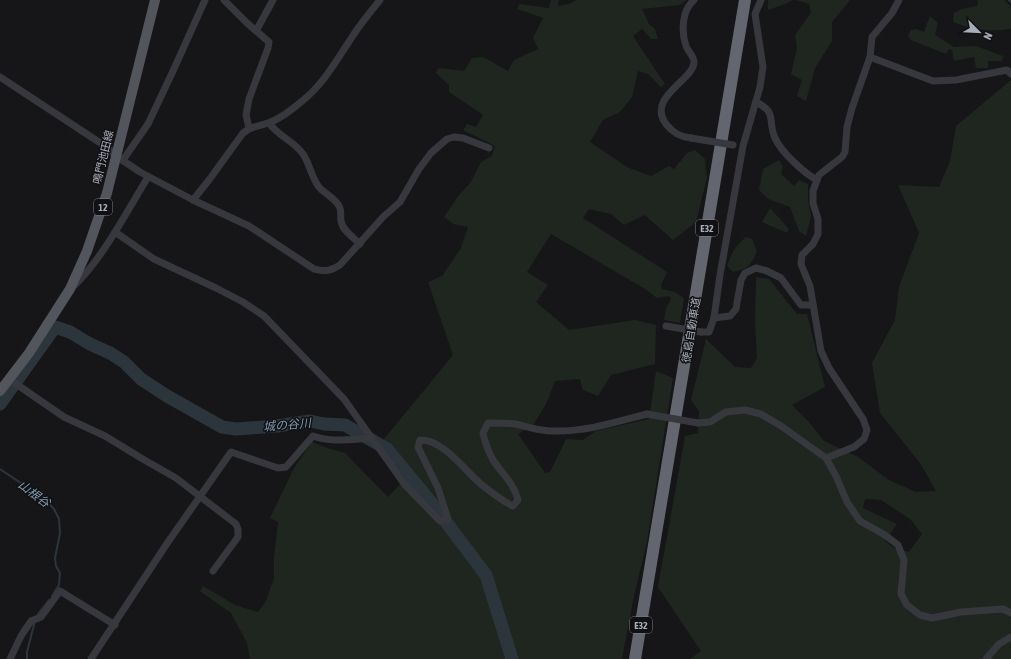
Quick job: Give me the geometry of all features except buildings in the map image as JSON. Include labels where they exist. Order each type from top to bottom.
[{"type":"highway","name":"徳島自動車道","points":[[635,659],[745,0]]},
{"type":"main road","name":"鳴門池田線","points":[[0,392],[50,322],[70,289],[87,251],[99,220],[119,158],[155,0]]},
{"type":"street","points":[[119,158],[148,124],[205,0]]},
{"type":"street","points":[[224,0],[269,42],[249,99],[246,115],[248,128]]},
{"type":"street","points":[[256,31],[273,0]]},
{"type":"street","points":[[193,200],[248,128],[269,123],[302,102],[319,84],[338,60],[354,34],[380,0]]},
{"type":"street","points":[[694,0],[686,10],[684,19],[685,39],[694,63],[692,69],[664,99],[662,110],[663,120],[670,130],[680,137],[743,146]]},
{"type":"street","points":[[666,326],[709,332],[714,318],[720,275],[743,146],[760,87],[763,67],[755,14],[761,0]]},
{"type":"street","points":[[826,458],[854,447],[864,439],[866,430],[863,419],[828,368],[821,351],[810,286],[801,264],[802,255],[813,244],[818,234],[818,220],[813,203],[813,192],[817,180],[819,175],[842,157],[845,152],[847,127],[870,57],[872,37],[892,13],[899,0]]},
{"type":"street","points":[[870,57],[933,81],[956,80],[1007,70],[1011,74]]},
{"type":"street","points":[[0,77],[108,148],[119,158],[148,177],[249,226],[314,269],[323,272],[340,265],[383,217],[400,202],[419,169],[431,153],[447,139],[454,137],[463,138],[489,148]]},
{"type":"street","points":[[756,102],[765,106],[770,112],[774,138],[783,150],[806,174],[817,180]]},
{"type":"street","points":[[269,123],[272,128],[294,144],[304,154],[314,179],[319,187],[341,208],[340,219],[342,226],[360,244]]},
{"type":"street","points":[[70,289],[80,280],[115,232],[148,177]]},
{"type":"street","points":[[115,232],[154,259],[216,288],[264,316],[344,399],[405,485],[440,521],[448,519],[438,488],[418,447],[420,440],[425,440],[446,450],[502,501],[513,506],[518,500],[516,490],[492,459],[487,448],[483,432],[488,423],[501,422],[553,432],[587,429],[647,414],[698,423],[710,422],[726,412],[745,410],[761,414],[781,426],[826,458],[836,476],[847,502],[860,521],[885,535],[898,545],[904,560],[901,594],[907,605],[920,615],[932,618],[961,612],[1003,609],[1011,613]]},
{"type":"street","points":[[714,318],[730,316],[736,308],[741,280],[745,273],[756,268],[767,271],[780,278],[801,305],[813,305]]},
{"type":"street","points":[[9,379],[64,417],[106,436],[140,458],[176,478],[236,524],[238,529],[238,537],[213,571]]},
{"type":"street","points":[[91,659],[115,625],[168,542],[231,452],[278,468],[286,467],[313,436],[321,439],[336,441],[371,438]]},
{"type":"street","points":[[10,659],[21,636],[31,621],[41,617],[60,591],[115,625]]},
{"type":"street","points":[[986,659],[999,644],[1011,637]]},
{"type":"shaded area","points":[[551,0],[559,0],[558,6],[569,4],[577,0],[687,0],[680,5],[642,9],[649,24],[655,29],[658,39],[651,39],[642,29],[633,36],[665,84],[661,87],[648,74],[638,71],[632,97],[620,112],[603,120],[590,142],[627,167],[651,176],[669,166],[674,169],[687,153],[695,150],[705,159],[707,178],[696,222],[673,240],[645,215],[624,225],[611,214],[589,209],[583,218],[667,272],[661,285],[662,289],[675,292],[684,298],[680,323],[664,320],[666,309],[671,298],[668,296],[657,298],[645,289],[551,234],[527,272],[548,285],[536,302],[569,330],[635,320],[656,325],[655,364],[611,375],[598,396],[583,390],[580,379],[555,381],[547,402],[534,424],[518,434],[545,473],[550,472],[566,439],[583,440],[596,431],[649,419],[656,371],[673,378],[647,542],[635,591],[622,659],[250,659],[247,643],[231,613],[200,591],[203,586],[235,605],[258,612],[266,601],[274,578],[274,557],[278,522],[270,518],[294,468],[312,442],[345,453],[388,497],[410,473],[384,439],[453,355],[428,282],[442,276],[461,248],[468,227],[453,224],[444,217],[459,195],[471,182],[481,162],[492,156],[495,146],[463,130],[467,124],[476,127],[483,115],[449,92],[449,85],[436,73],[438,68],[464,71],[472,58],[483,57],[508,71],[514,60],[538,49],[533,38],[543,18],[517,9],[519,4],[549,8]]},
{"type":"shaded area","points":[[768,0],[793,0],[768,10]]},
{"type":"shaded area","points":[[796,0],[850,0],[832,22],[832,41],[815,68],[806,101],[797,96],[802,80],[791,74],[797,48],[795,35],[811,13],[809,4]]},
{"type":"shaded area","points":[[978,0],[1004,0],[1011,7],[1011,29],[981,30],[953,22],[954,13],[962,9],[977,6]]},
{"type":"shaded area","points":[[930,16],[938,23],[935,35],[954,47],[976,46],[1003,56],[1002,61],[988,61],[988,68],[976,68],[974,57],[954,61],[952,50],[949,49],[946,54],[911,40],[908,36],[911,30],[916,29],[924,32]]},
{"type":"shaded area","points":[[1011,80],[1011,659],[690,659],[701,651],[658,587],[685,436],[698,433],[699,411],[691,400],[706,339],[735,367],[751,368],[757,358],[755,322],[756,277],[769,279],[797,314],[807,314],[825,387],[792,405],[808,421],[824,441],[858,457],[889,480],[916,492],[936,491],[920,463],[880,413],[872,363],[895,320],[899,287],[919,233],[898,185],[939,187],[950,161],[956,126]],"holes":[[[865,499],[881,500],[910,519],[922,534],[909,552],[894,548],[885,541],[897,524],[863,508]]]},
{"type":"shaded area","points":[[779,160],[783,167],[781,174],[794,186],[799,180],[808,184],[808,200],[811,216],[806,236],[799,231],[790,207],[768,199],[759,190],[763,169]]},
{"type":"shaded area","points":[[770,208],[789,229],[787,233],[762,222]]},
{"type":"shaded area","points":[[746,237],[752,239],[757,251],[753,260],[748,266],[733,272],[727,266],[734,250]]},
{"type":"waterway","name":"城の谷川","points":[[0,404],[55,327],[70,332],[90,344],[110,353],[124,362],[141,379],[167,396],[222,427],[236,429],[277,426],[310,421],[324,424],[345,425],[387,449],[434,506],[486,575],[512,659]]},
{"type":"waterway","name":"山根谷","points":[[0,469],[43,498],[54,509],[59,519],[60,533],[55,558],[56,566],[60,573],[59,585],[52,596]]},
{"type":"waterway","name":"山根谷","points":[[37,617],[49,600]]},
{"type":"waterway","name":"山根谷","points":[[27,659],[27,652],[35,621]]}]
